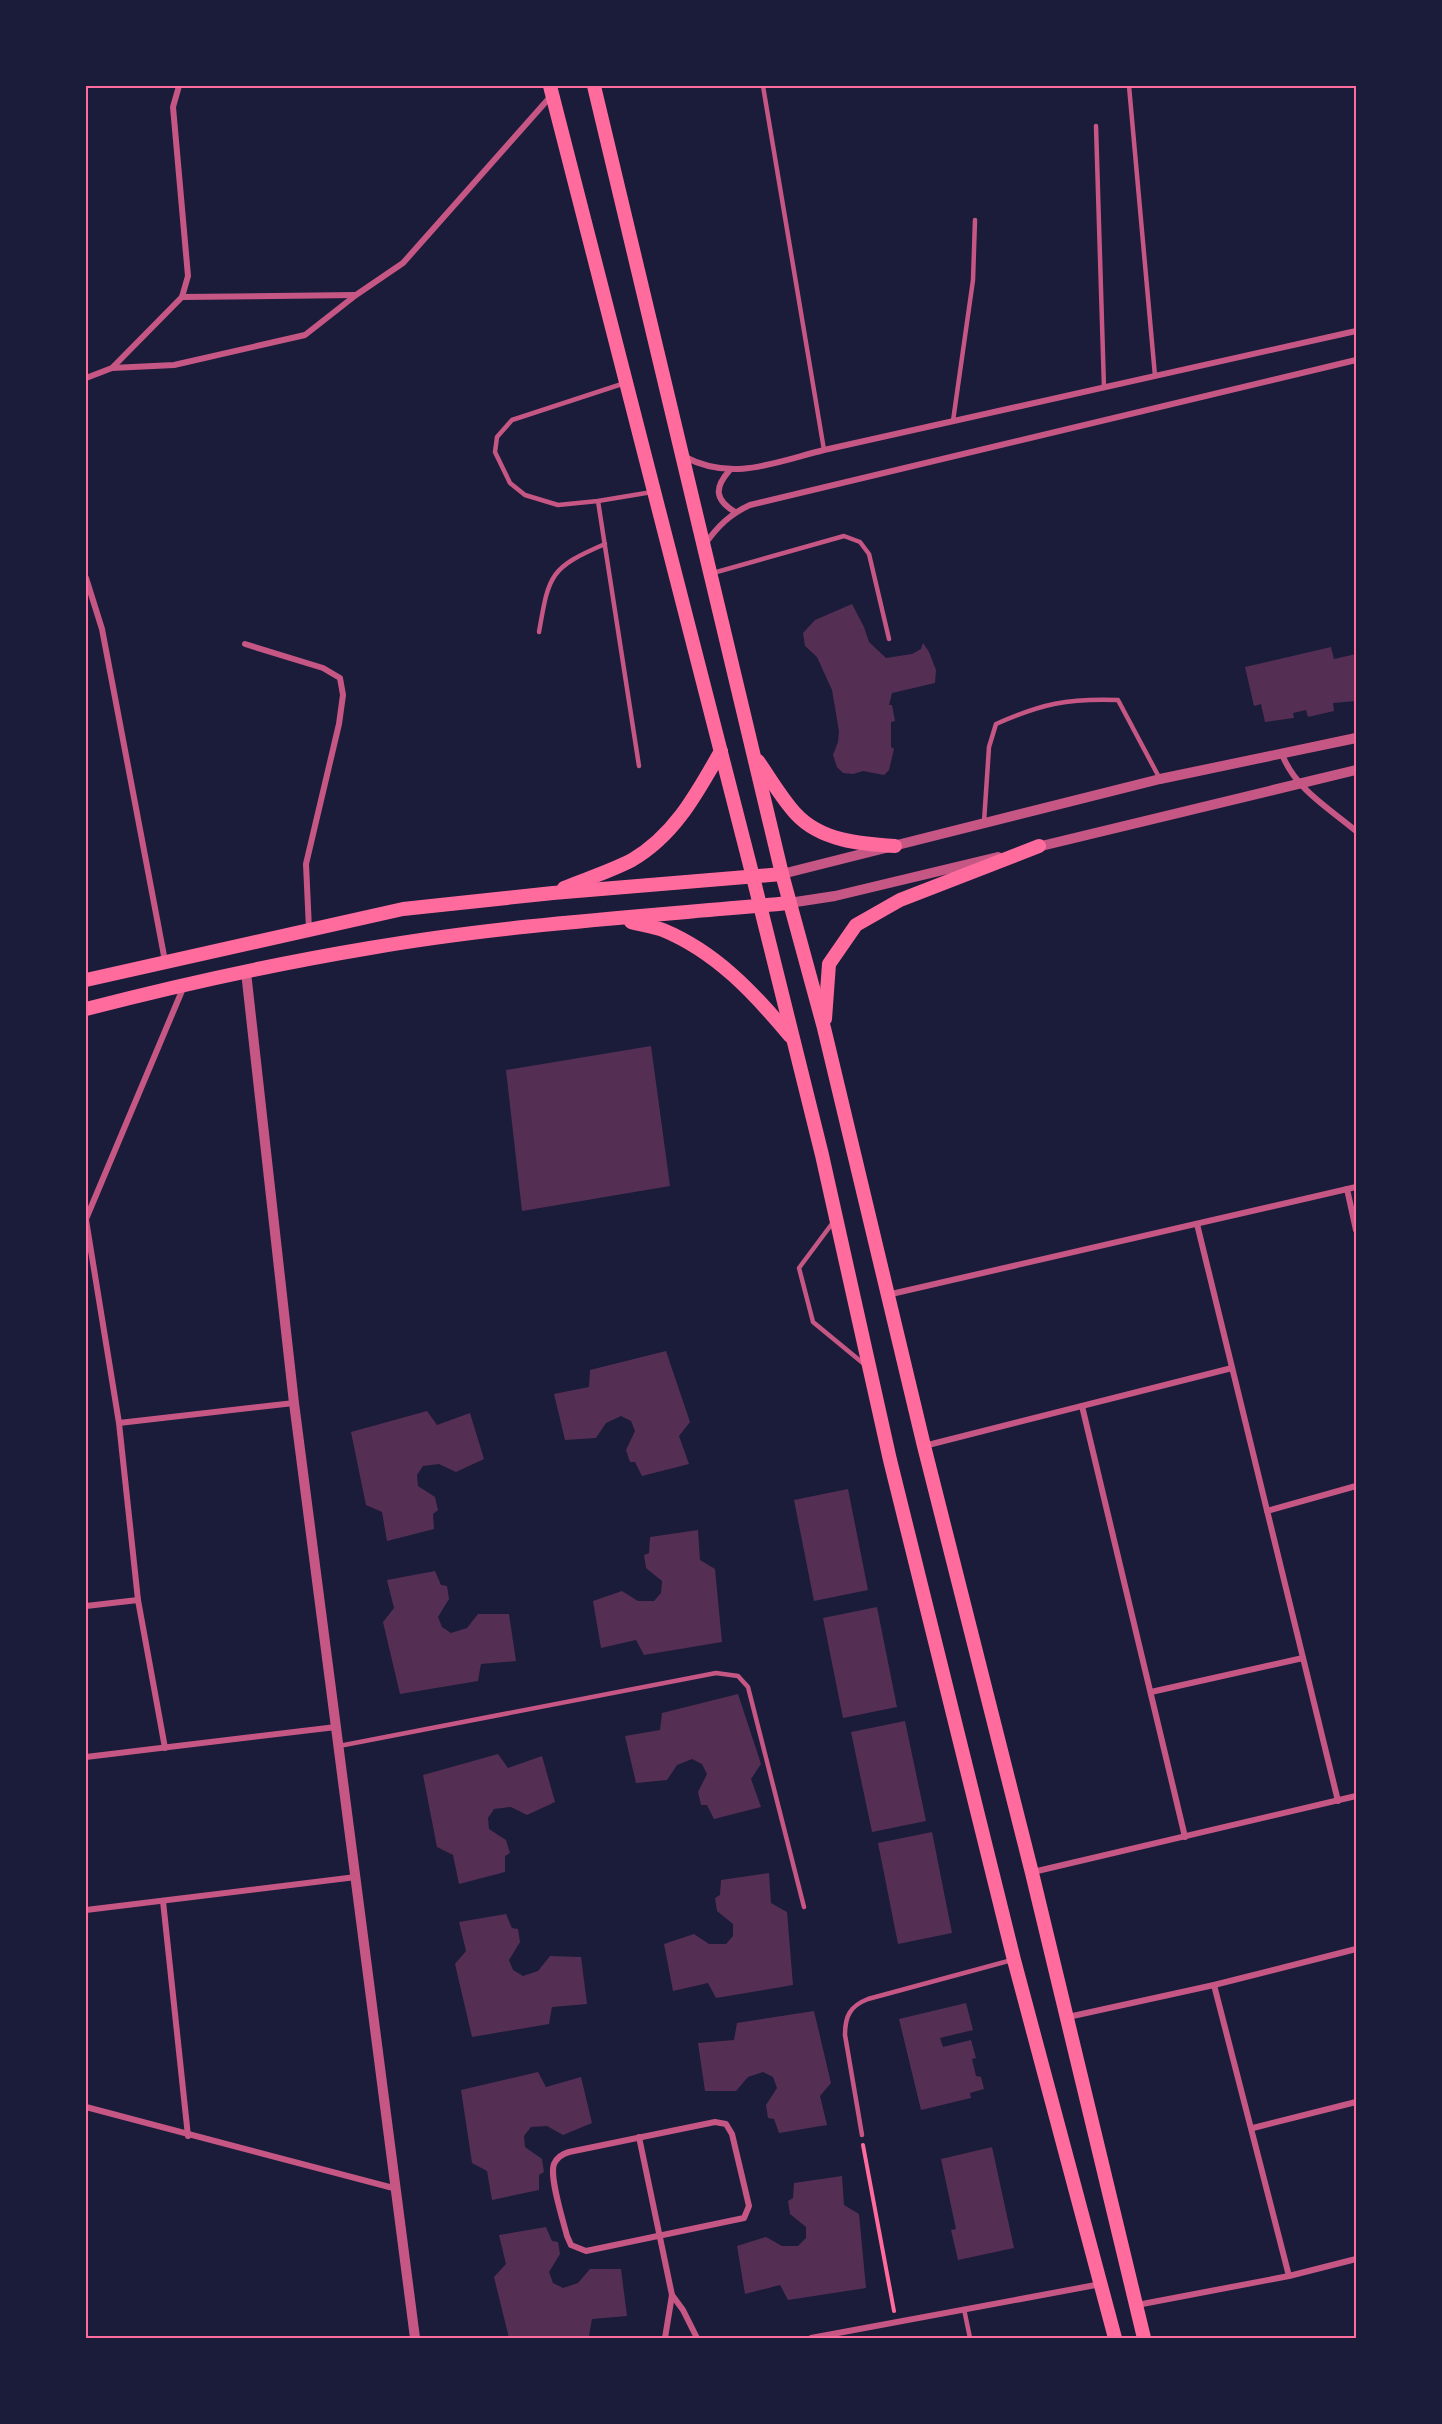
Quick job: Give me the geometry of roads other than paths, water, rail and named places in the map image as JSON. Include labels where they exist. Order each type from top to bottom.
[{"type":"main road","points":[[594,86],[789,903],[824,1028],[887,1295],[1032,1873],[1144,2338]]},
{"type":"main road","points":[[551,90],[753,877],[1014,1960],[1115,2338]]},
{"type":"main road","points":[[553,893],[631,860],[659,841],[686,812],[721,751]]},
{"type":"main road","points":[[754,756],[797,815],[827,835],[865,844],[895,846]]},
{"type":"main road","points":[[824,1028],[829,964],[856,925],[900,900],[990,867],[1039,846]]},
{"type":"main road","points":[[86,980],[403,909],[553,893],[782,874]]},
{"type":"main road","points":[[86,1009],[246,972],[371,948],[520,928],[789,903]]},
{"type":"main road","points":[[618,920],[662,929],[718,961],[754,993],[793,1039]]},
{"type":"street","points":[[112,368],[182,297],[188,276],[173,107],[179,86]]},
{"type":"street","points":[[86,378],[112,368],[174,365],[305,335],[356,295],[403,263],[551,90]]},
{"type":"street","points":[[182,297],[356,295]]},
{"type":"street","points":[[683,456],[705,466],[729,471],[752,468],[1356,331]]},
{"type":"street","points":[[705,544],[718,526],[735,512],[750,505],[1356,360]]},
{"type":"street","points":[[729,471],[720,480],[718,493],[724,505],[735,512]]},
{"type":"street","points":[[86,578],[102,629],[165,962]]},
{"type":"street","points":[[245,644],[323,668],[340,678],[343,695],[339,724],[306,864],[309,929]]},
{"type":"street","points":[[782,874],[1161,779],[1356,738]]},
{"type":"street","points":[[1282,754],[1288,769],[1299,784],[1356,831]]},
{"type":"street","points":[[789,903],[836,896],[1356,770]]},
{"type":"street","points":[[246,972],[294,1403],[415,2338]]},
{"type":"street","points":[[165,1748],[138,1600],[119,1423],[86,1220],[184,986]]},
{"type":"street","points":[[887,1295],[1356,1187]]},
{"type":"street","points":[[1347,1189],[1356,1230]]},
{"type":"street","points":[[1197,1224],[1338,1801]]},
{"type":"street","points":[[924,1446],[1232,1368]]},
{"type":"street","points":[[119,1423],[294,1403]]},
{"type":"street","points":[[1082,1406],[1185,1837]]},
{"type":"street","points":[[1267,1511],[1356,1486]]},
{"type":"street","points":[[86,1606],[138,1600]]},
{"type":"street","points":[[1151,1692],[1303,1658]]},
{"type":"street","points":[[86,1757],[337,1727]]},
{"type":"street","points":[[1032,1873],[1356,1796]]},
{"type":"street","points":[[86,1911],[357,1877]]},
{"type":"street","points":[[163,1901],[189,2136]]},
{"type":"street","points":[[1067,2017],[1214,1985],[1356,1949]]},
{"type":"street","points":[[1214,1985],[1253,2128],[1289,2276]]},
{"type":"street","points":[[1253,2128],[1356,2102]]},
{"type":"street","points":[[86,2108],[397,2189]]},
{"type":"street","points":[[715,2122],[726,2124],[732,2134],[749,2206],[747,2215],[740,2220],[585,2251],[576,2248],[567,2236],[552,2172],[555,2161],[563,2154],[639,2137],[715,2122]]},
{"type":"street","points":[[639,2137],[672,2295],[683,2310],[697,2338]]},
{"type":"street","points":[[1135,2306],[1289,2276],[1356,2259]]},
{"type":"street","points":[[811,2338],[1102,2284]]},
{"type":"street","points":[[665,2338],[667,2313],[672,2295]]},
{"type":"lane","points":[[764,86],[824,450]]},
{"type":"lane","points":[[1129,86],[1155,376]]},
{"type":"lane","points":[[1096,126],[1104,388]]},
{"type":"lane","points":[[952,421],[973,280],[975,220]]},
{"type":"lane","points":[[626,383],[512,420],[497,437],[495,452],[510,483],[525,495],[558,505],[598,501],[654,491]]},
{"type":"lane","points":[[598,501],[639,766]]},
{"type":"lane","points":[[711,574],[844,536],[860,542],[869,554],[889,639]]},
{"type":"lane","points":[[539,632],[547,587],[561,568],[575,557],[605,544]]},
{"type":"lane","points":[[984,823],[989,747],[996,724],[1031,708],[1084,699],[1118,700],[1161,779]]},
{"type":"lane","points":[[836,1219],[799,1268],[813,1322],[870,1368]]},
{"type":"lane","points":[[339,1746],[716,1673],[738,1676],[748,1687],[804,1907]]},
{"type":"lane","points":[[862,2135],[845,2035],[845,2022],[849,2012],[868,1999],[1014,1960]]},
{"type":"lane","points":[[964,2308],[970,2338]]}]
